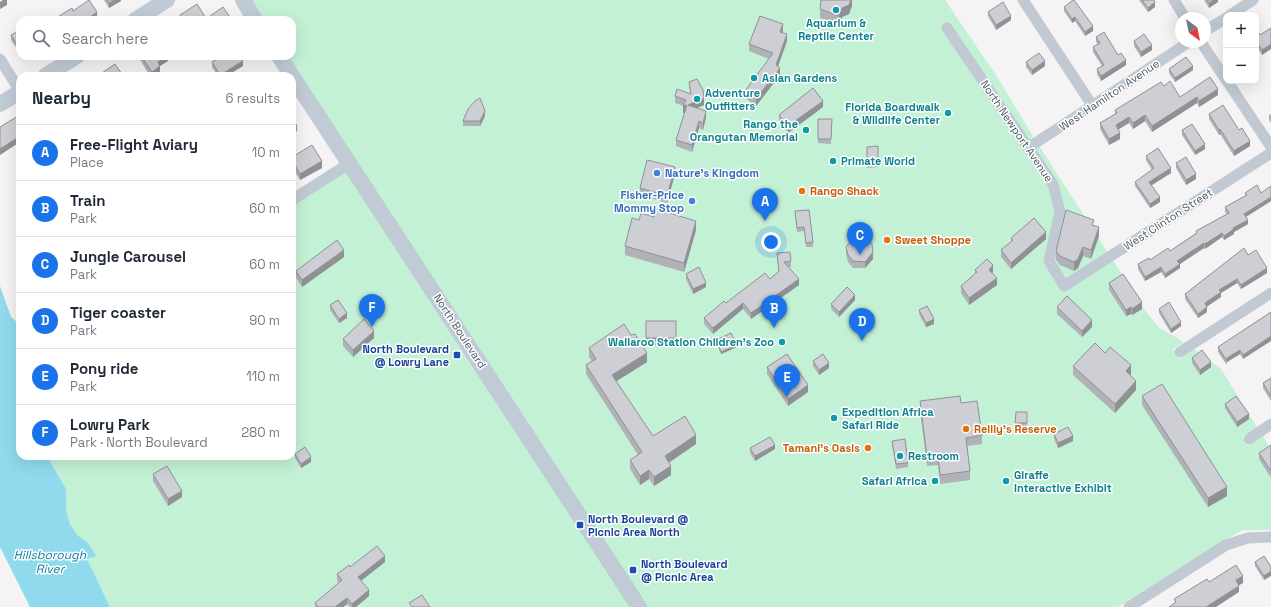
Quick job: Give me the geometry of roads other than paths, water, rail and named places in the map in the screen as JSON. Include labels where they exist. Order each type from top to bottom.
[{"type":"street","points":[[141,16],[167,0]]},
{"type":"street","points":[[243,0],[253,16]]},
{"type":"street","points":[[1023,0],[1092,105]]},
{"type":"street","points":[[1174,0],[1181,12]]},
{"type":"street","points":[[1235,12],[1254,0]]},
{"type":"street","points":[[1211,27],[1223,20]]},
{"type":"street","name":"North Newport Avenue","points":[[947,28],[1053,184],[1060,212],[1049,261],[1064,286]]},
{"type":"street","name":"West Hamilton Avenue","points":[[1028,148],[1180,48]]},
{"type":"street","points":[[1205,48],[1223,75]]},
{"type":"street","points":[[0,59],[16,85]]},
{"type":"street","points":[[61,72],[73,60]]},
{"type":"street","name":"North Boulevard","points":[[282,60],[290,72]]},
{"type":"street","name":"North Boulevard","points":[[296,82],[639,607]]},
{"type":"street","points":[[1229,84],[1271,147]]},
{"type":"street","points":[[0,104],[16,94]]},
{"type":"street","name":"West Clinton Street","points":[[1064,286],[1271,153]]},
{"type":"street","points":[[296,197],[350,163]]},
{"type":"street","points":[[1180,352],[1271,293]]},
{"type":"street","points":[[1249,439],[1271,424]]},
{"type":"street","points":[[1129,607],[1226,545],[1248,538],[1271,537]]},
{"type":"water","name":"Hillsborough River","points":[[0,286],[11,317],[16,321],[16,460],[49,460],[66,489],[66,510],[70,524],[77,535],[88,543],[96,556],[87,559],[110,607],[30,607],[0,547]]},
{"type":"place","name":"Aquarium & Reptile Center","points":[[836,10]]},
{"type":"place","name":"Asian Gardens","points":[[754,78]]},
{"type":"place","name":"Adventure Outfitters","points":[[697,99]]},
{"type":"place","name":"Florida Boardwalk & Wildlife Center","points":[[948,113]]},
{"type":"place","name":"Rango the Orangutan Memorial","points":[[806,130]]},
{"type":"place","name":"Primate World","points":[[833,161]]},
{"type":"place","name":"Nature's Kingdom","points":[[657,173]]},
{"type":"place","name":"Rango Shack","points":[[802,191]]},
{"type":"place","name":"Fisher-Price Mommy Stop","points":[[692,201]]},
{"type":"place","name":"Free-Flight Aviary","points":[[765,221]]},
{"type":"place","name":"Sweet Shoppe","points":[[887,240]]},
{"type":"place","name":"Jungle Carousel","points":[[860,255]]},
{"type":"place","name":"Lowry Park","points":[[372,327]]},
{"type":"place","name":"Train","points":[[774,328]]},
{"type":"place","name":"Tiger coaster","points":[[862,341]]},
{"type":"place","name":"Wallaroo Station Children's Zoo","points":[[782,342]]},
{"type":"place","name":"North Boulevard @ Lowry Lane","points":[[457,355]]},
{"type":"place","name":"Pony ride","points":[[787,397]]},
{"type":"place","name":"Expedition Africa Safari Ride","points":[[834,418]]},
{"type":"place","name":"Reilly's Reserve","points":[[966,429]]},
{"type":"place","name":"Tamani's Oasis","points":[[868,448]]},
{"type":"place","name":"Restroom","points":[[900,456]]},
{"type":"place","name":"Safari Africa","points":[[935,481]]},
{"type":"place","name":"Giraffe Interactive Exhibit","points":[[1006,481]]},
{"type":"place","name":"North Boulevard @ Picnic Area North","points":[[580,525]]},
{"type":"place","name":"North Boulevard @ Picnic Area","points":[[633,570]]}]
